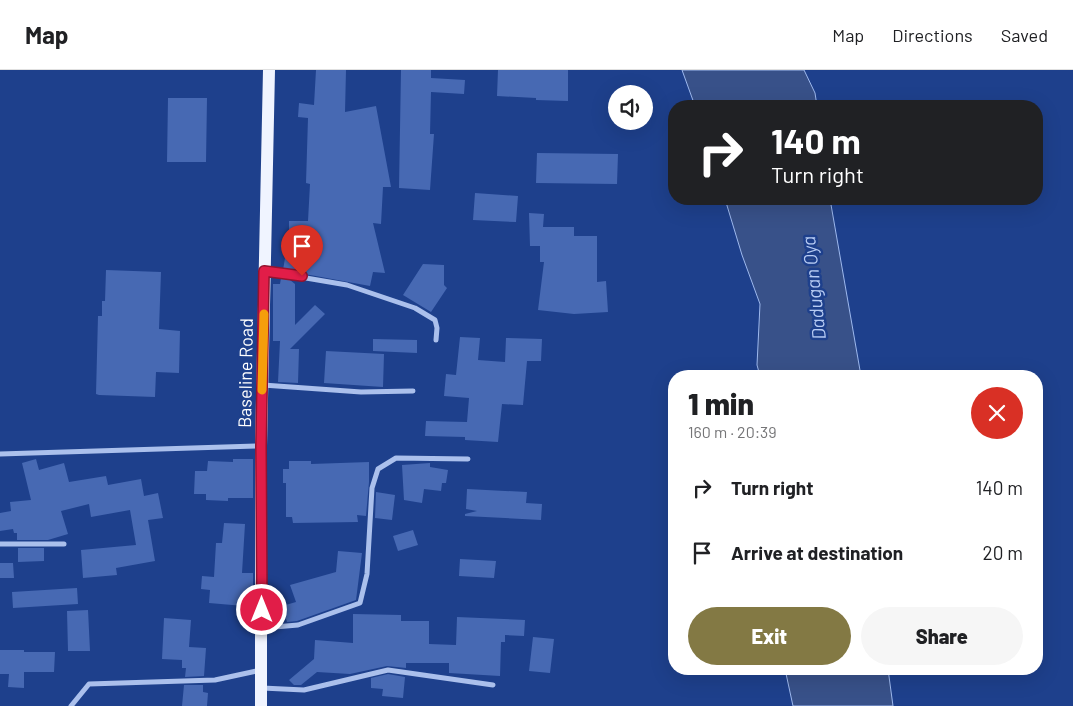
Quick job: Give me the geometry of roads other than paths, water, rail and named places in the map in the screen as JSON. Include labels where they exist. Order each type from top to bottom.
[{"type":"main road","name":"Baseline Road","points":[[261,706],[261,446],[269,70]]},
{"type":"street","points":[[264,271],[347,285],[415,308],[435,320],[437,328],[436,340]]},
{"type":"street","points":[[262,385],[361,392],[413,391]]},
{"type":"street","points":[[0,454],[261,446]]},
{"type":"street","points":[[262,628],[298,625],[360,602],[367,574],[372,488],[378,469],[396,458],[468,459]]},
{"type":"street","points":[[0,544],[64,544]]},
{"type":"street","points":[[71,706],[89,684],[215,680],[261,670]]},
{"type":"street","points":[[262,688],[304,690],[388,670],[493,685]]},
{"type":"water","points":[[682,70],[804,70],[815,93],[816,100],[693,100]]},
{"type":"water","name":"Dadugan Oya","points":[[727,205],[831,205],[860,370],[758,370],[760,304]]},
{"type":"water","points":[[786,675],[889,675],[893,706],[793,706]]}]
